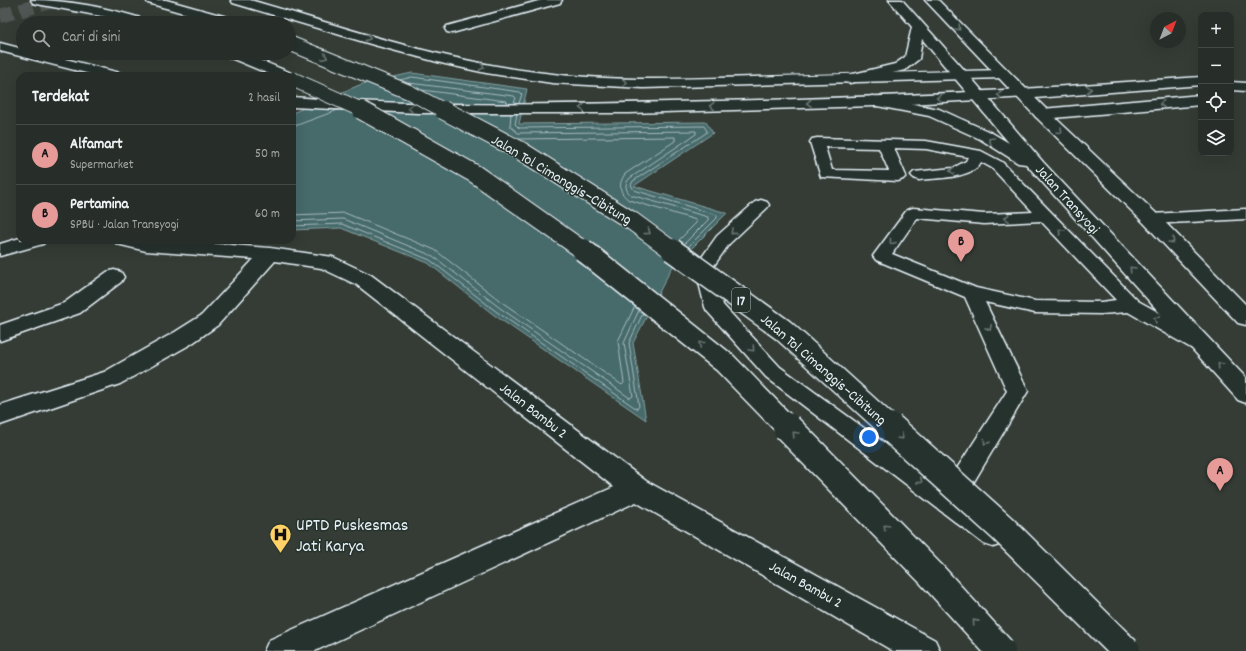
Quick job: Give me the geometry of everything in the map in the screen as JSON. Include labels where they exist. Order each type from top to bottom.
[{"type":"main road","points":[[37,0],[120,16]]},
{"type":"main road","points":[[152,0],[212,16]]},
{"type":"main road","points":[[237,0],[293,16]]},
{"type":"main road","points":[[452,29],[525,4],[556,0]]},
{"type":"main road","name":"Jalan Transyogi","points":[[895,0],[962,76],[1037,166],[1246,394]]},
{"type":"main road","points":[[930,0],[1042,114],[1151,219],[1246,318]]},
{"type":"main road","points":[[296,17],[444,59],[522,75],[587,82],[643,84],[1002,74]]},
{"type":"main road","points":[[850,79],[900,67],[912,59],[918,27]]},
{"type":"main road","points":[[0,46],[16,51]]},
{"type":"main road","name":"Jalan Tol Cimanggis–Cibitung","points":[[296,46],[409,92],[521,151],[632,221],[777,326],[1002,528],[1126,651]]},
{"type":"main road","points":[[52,60],[99,72]]},
{"type":"main road","points":[[248,60],[276,72]]},
{"type":"main road","points":[[296,81],[366,112],[475,174],[581,248],[725,363],[931,574],[1001,651]]},
{"type":"main road","points":[[296,102],[390,108],[514,110],[751,106],[1022,94],[1198,81]]},
{"type":"main road","points":[[1042,114],[1198,100]]},
{"type":"main road","points":[[872,101],[933,112],[986,136],[1037,166]]},
{"type":"main road","points":[[0,250],[22,244]]},
{"type":"main road","name":"Jalan Bambu 2","points":[[146,244],[270,254],[326,262],[364,280],[637,489],[924,651]]},
{"type":"main road","points":[[0,415],[112,378],[183,338],[210,320],[270,254]]},
{"type":"main road","points":[[0,333],[72,308],[114,277]]},
{"type":"main road","points":[[280,651],[637,489]]},
{"type":"lane","points":[[885,144],[898,176],[826,174],[817,142],[926,145],[976,154],[997,165],[1131,305],[1202,345]]},
{"type":"lane","points":[[919,174],[956,172],[973,164],[976,154]]},
{"type":"lane","points":[[761,205],[723,240],[704,267],[714,307],[773,372],[993,536],[1112,651]]},
{"type":"lane","points":[[1046,216],[984,219],[913,213],[882,256],[972,293],[1035,307],[1101,308],[1131,305]]},
{"type":"lane","points":[[1151,219],[1246,214]]},
{"type":"lane","points":[[948,502],[1018,391],[972,293]]},
{"type":"water","points":[[412,73],[527,89],[519,124],[706,122],[713,133],[634,186],[727,213],[671,269],[633,343],[646,420],[494,315],[428,263],[341,228],[296,230],[296,111],[362,84]]},
{"type":"tunnel","points":[[0,16],[58,0]]},
{"type":"place","name":"Pertamina","points":[[961,262]]},
{"type":"place","name":"Alfamart","points":[[1220,491]]},
{"type":"place","name":"UPTD Puskesmas Jati Karya","points":[[280,554]]}]
